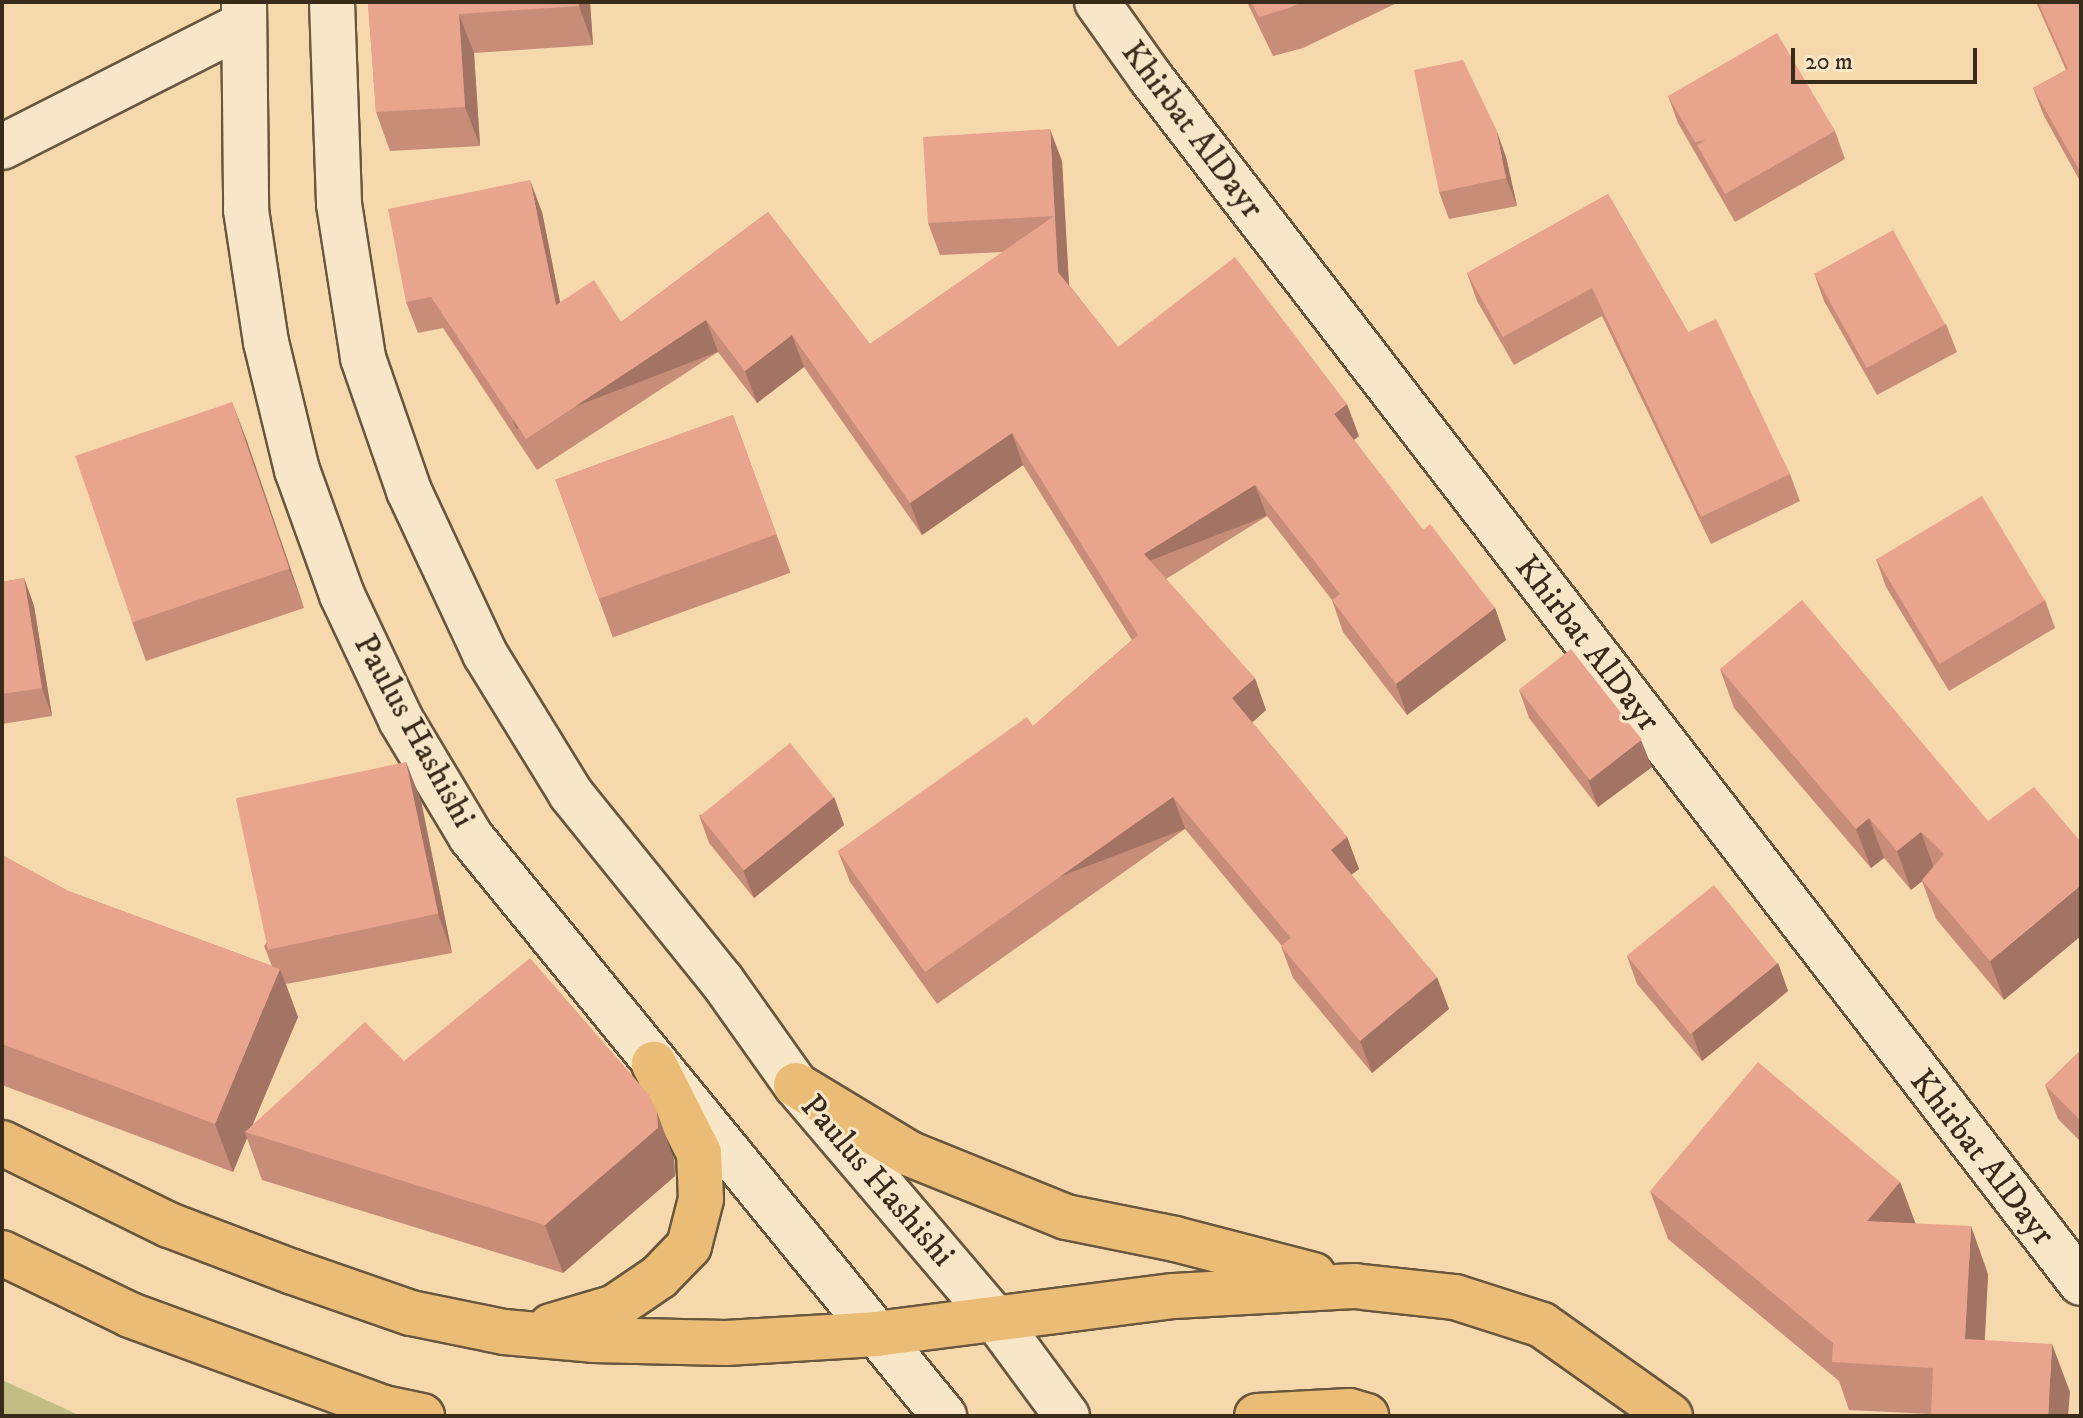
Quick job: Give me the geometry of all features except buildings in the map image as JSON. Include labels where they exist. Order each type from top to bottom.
[{"type":"highway","points":[[464,1324],[541,1329],[615,1307],[659,1277],[689,1246],[701,1199],[699,1153],[654,1064]]},
{"type":"highway","points":[[796,1085],[910,1154],[1066,1217],[1175,1239],[1354,1286],[1455,1297],[1542,1325],[1670,1416]]},
{"type":"highway","points":[[2,1143],[169,1225],[411,1313],[504,1332],[593,1340],[726,1343],[876,1334],[997,1321],[1174,1296],[1354,1286]]},
{"type":"highway","points":[[2,1253],[144,1320],[384,1408],[422,1416]]},
{"type":"highway","points":[[1257,1416],[1353,1414]]},
{"type":"street","name":"Paulus Hashishi","points":[[332,2],[339,204],[363,358],[409,491],[485,654],[571,794],[722,981],[796,1085],[997,1321],[1067,1416]]},
{"type":"street","name":"Khirbat AlDayr","points":[[1097,2],[1199,141],[2081,1283]]},
{"type":"street","name":"Paulus Hashishi","points":[[243,14],[246,210],[266,342],[297,470],[342,595],[401,720],[471,837],[944,1416]]},
{"type":"street","points":[[2,147],[243,14]]},
{"type":"shaded area","points":[[2,1380],[81,1416],[2,1416]]}]
